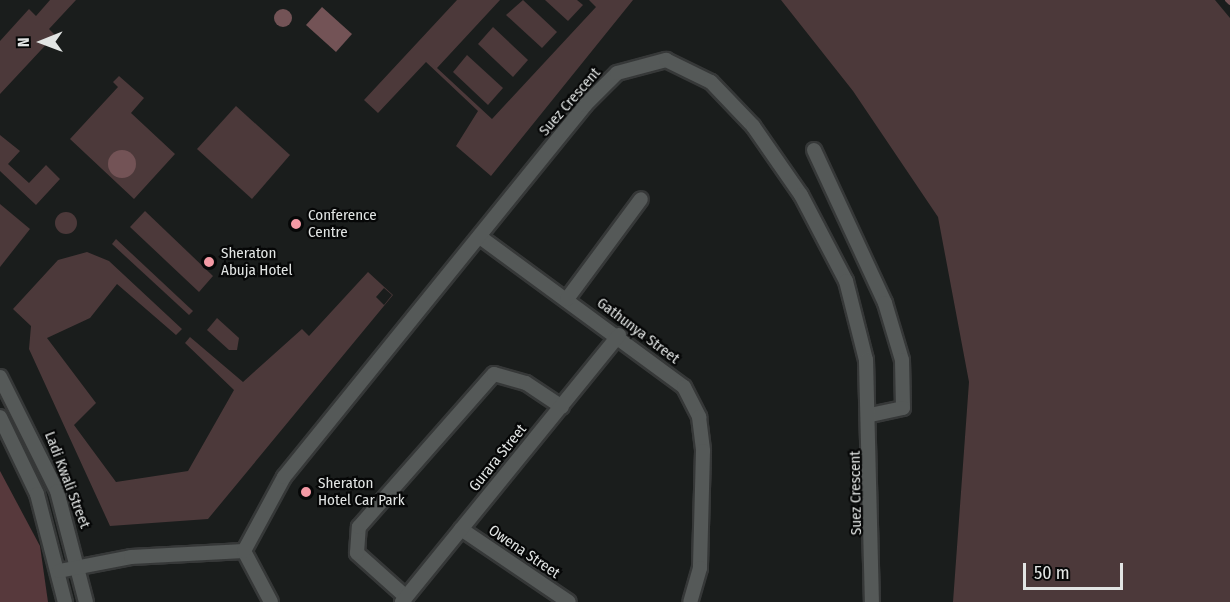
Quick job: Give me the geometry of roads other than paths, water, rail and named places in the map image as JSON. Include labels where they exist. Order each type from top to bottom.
[{"type":"street","name":"Suez Crescent","points":[[244,550],[284,477],[585,105],[617,73],[666,60],[690,67],[711,82],[770,148],[829,243],[858,321],[870,415],[872,602]]},
{"type":"street","points":[[814,150],[873,274],[902,360],[903,408],[870,415]]},
{"type":"street","points":[[567,299],[641,199]]},
{"type":"street","name":"Gathunya Street","points":[[480,237],[619,335],[684,387],[699,417],[703,520],[700,568],[690,602]]},
{"type":"street","name":"Gurara Street","points":[[404,600],[619,335]]},
{"type":"street","points":[[404,600],[357,553],[359,527],[494,374],[516,378],[562,407]]},
{"type":"street","name":"Ladi Kwali Street","points":[[0,377],[45,461],[80,566],[86,602]]},
{"type":"street","points":[[0,417],[37,494],[59,571],[65,602]]},
{"type":"street","name":"Owena Street","points":[[461,529],[569,602]]},
{"type":"street","points":[[59,571],[80,566],[244,550],[271,602]]},
{"type":"waterway","points":[[1227,0],[1230,3]]},
{"type":"place","name":"Conference Centre","points":[[296,224]]},
{"type":"place","name":"Sheraton Abuja Hotel","points":[[209,262]]},
{"type":"place","name":"Sheraton Hotel Car Park","points":[[306,492]]}]
